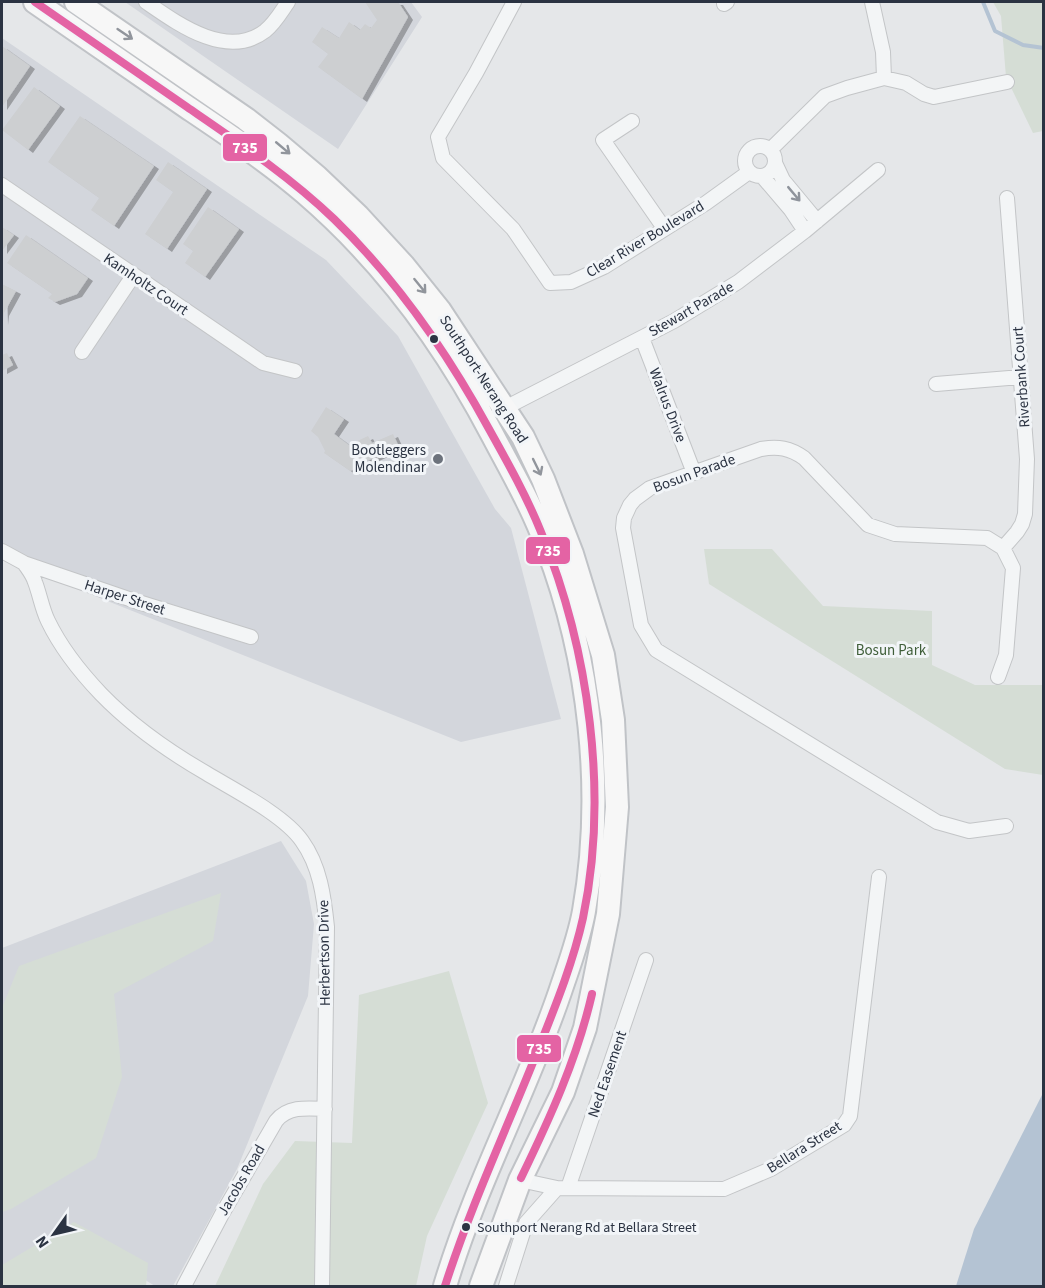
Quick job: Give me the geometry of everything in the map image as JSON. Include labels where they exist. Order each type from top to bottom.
[{"type":"main road","name":"Southport-Nerang Road","points":[[35,2],[239,143],[303,192],[368,255],[410,304],[443,349],[485,420],[546,542],[567,607],[579,652],[591,749],[593,826],[584,910],[572,956],[540,1049],[462,1231],[445,1287]]},
{"type":"main road","name":"Southport-Nerang Road","points":[[76,2],[246,119],[317,177],[358,216],[440,311],[505,407],[533,458],[561,521],[603,655],[613,720],[617,807],[608,914],[585,1028],[563,1092],[520,1180],[482,1287]]},
{"type":"street","points":[[146,2],[191,30],[230,43],[244,41],[263,33],[272,25],[288,2]]},
{"type":"street","name":"Clear River Boulevard","points":[[514,2],[438,137],[443,158],[513,229],[550,283],[571,282],[604,267],[664,228],[756,174]]},
{"type":"street","points":[[872,2],[883,52],[884,78]]},
{"type":"street","points":[[756,174],[771,171],[773,156],[825,96],[884,78],[906,83],[934,97],[1007,82]]},
{"type":"street","points":[[632,121],[603,140],[664,228]]},
{"type":"street","points":[[805,231],[791,210],[745,164],[746,154],[752,147],[762,145],[773,156],[783,180],[817,221]]},
{"type":"street","name":"Stewart Parade","points":[[485,420],[505,407],[674,321],[738,282],[805,231],[878,170]]},
{"type":"street","name":"Kamholtz Court","points":[[2,185],[263,363],[295,371]]},
{"type":"street","name":"Riverbank Court","points":[[1003,548],[1017,532],[1024,514],[1027,459],[1007,198]]},
{"type":"street","points":[[82,352],[133,276]]},
{"type":"street","name":"Walrus Drive","points":[[642,338],[694,473]]},
{"type":"street","points":[[936,384],[1021,377]]},
{"type":"street","name":"Bosun Parade","points":[[1003,548],[987,538],[895,534],[868,525],[804,458],[788,449],[778,447],[761,449],[650,488],[630,505],[624,518],[625,538],[641,625],[656,650],[937,822],[969,831],[1006,826]]},
{"type":"street","points":[[998,677],[1006,655],[1012,567],[1003,548]]},
{"type":"street","name":"Harper Street","points":[[2,551],[24,563],[251,637]]},
{"type":"street","name":"Herbertson Drive","points":[[24,563],[35,580],[47,620],[81,671],[129,721],[161,745],[276,817],[302,840],[316,866],[323,894],[327,927],[322,1287]]},
{"type":"street","name":"Bellara Street","points":[[520,1180],[562,1188],[724,1189],[771,1169],[844,1125],[850,1116],[879,877]]},
{"type":"street","name":"Ned Easement","points":[[562,1188],[646,960]]},
{"type":"street","name":"Jacobs Road","points":[[184,1287],[222,1214],[276,1121],[286,1112],[294,1109],[325,1108]]},
{"type":"street","points":[[506,1287],[526,1223],[562,1188]]},
{"type":"shaded area","points":[[125,2],[411,2],[422,17],[338,149]]},
{"type":"shaded area","points":[[2,38],[326,260],[398,336],[495,509],[511,528],[561,719],[461,742],[2,559]]},
{"type":"shaded area","points":[[281,841],[306,881],[314,924],[308,996],[237,1169],[173,1286],[155,1286],[70,1234],[2,1277],[2,948]]},
{"type":"green space","points":[[993,2],[1043,2],[1043,131],[1033,133],[1006,77],[1001,16]]},
{"type":"green space","name":"Bosun Park","points":[[704,549],[772,549],[823,606],[932,611],[932,665],[975,685],[1043,685],[1043,775],[1005,769],[709,584]]},
{"type":"green space","points":[[221,893],[213,941],[114,994],[122,1077],[96,1158],[11,1209],[2,1212],[2,1008],[19,966]]},
{"type":"green space","points":[[449,971],[488,1103],[427,1236],[416,1286],[215,1286],[263,1184],[295,1141],[352,1143],[359,995]]},
{"type":"green space","points":[[74,1222],[148,1263],[146,1286],[2,1286],[2,1265]]},
{"type":"water","points":[[1043,1093],[1043,1286],[956,1286],[974,1229]]},
{"type":"building","points":[[365,2],[398,2],[408,17],[362,99],[318,67],[328,54],[312,42],[322,27],[339,38],[349,22],[360,30],[365,24],[371,28],[377,20]]},
{"type":"building","points":[[2,46],[30,66],[2,107]]},
{"type":"building","points":[[34,87],[60,106],[28,150],[2,130]]},
{"type":"building","points":[[80,116],[154,166],[114,226],[91,210],[99,198],[48,162]]},
{"type":"building","points":[[168,162],[207,189],[167,249],[145,234],[173,192],[156,180]]},
{"type":"building","points":[[208,207],[239,229],[205,277],[185,263],[193,251],[183,244]]},
{"type":"building","points":[[2,227],[14,235],[2,251]]},
{"type":"building","points":[[26,235],[88,278],[77,294],[55,302],[48,298],[52,294],[7,263]]},
{"type":"building","points":[[2,284],[16,291],[4,313],[3,322]]},
{"type":"building","points":[[7,353],[13,365],[2,371],[2,355]]},
{"type":"building","points":[[326,407],[344,419],[334,434],[349,445],[368,436],[372,443],[393,434],[399,447],[350,471],[324,453],[318,437],[311,431]]},
{"type":"waterway","points":[[983,2],[995,31],[1023,45],[1044,48]]},
{"type":"transit line","name":"735","points":[[35,2],[263,160],[317,203],[357,242],[400,292],[438,345],[473,400],[530,506],[558,577],[582,673],[590,722],[594,772],[591,871],[583,918],[563,985],[478,1196],[445,1286]]},
{"type":"transit line","name":"735","points":[[521,1178],[562,1088],[579,1042],[592,994]]},
{"type":"place","name":"Bootleggers Molendinar","points":[[438,459]]},
{"type":"place","name":"Southport Nerang Rd at Bellara Street","points":[[466,1227]]}]
